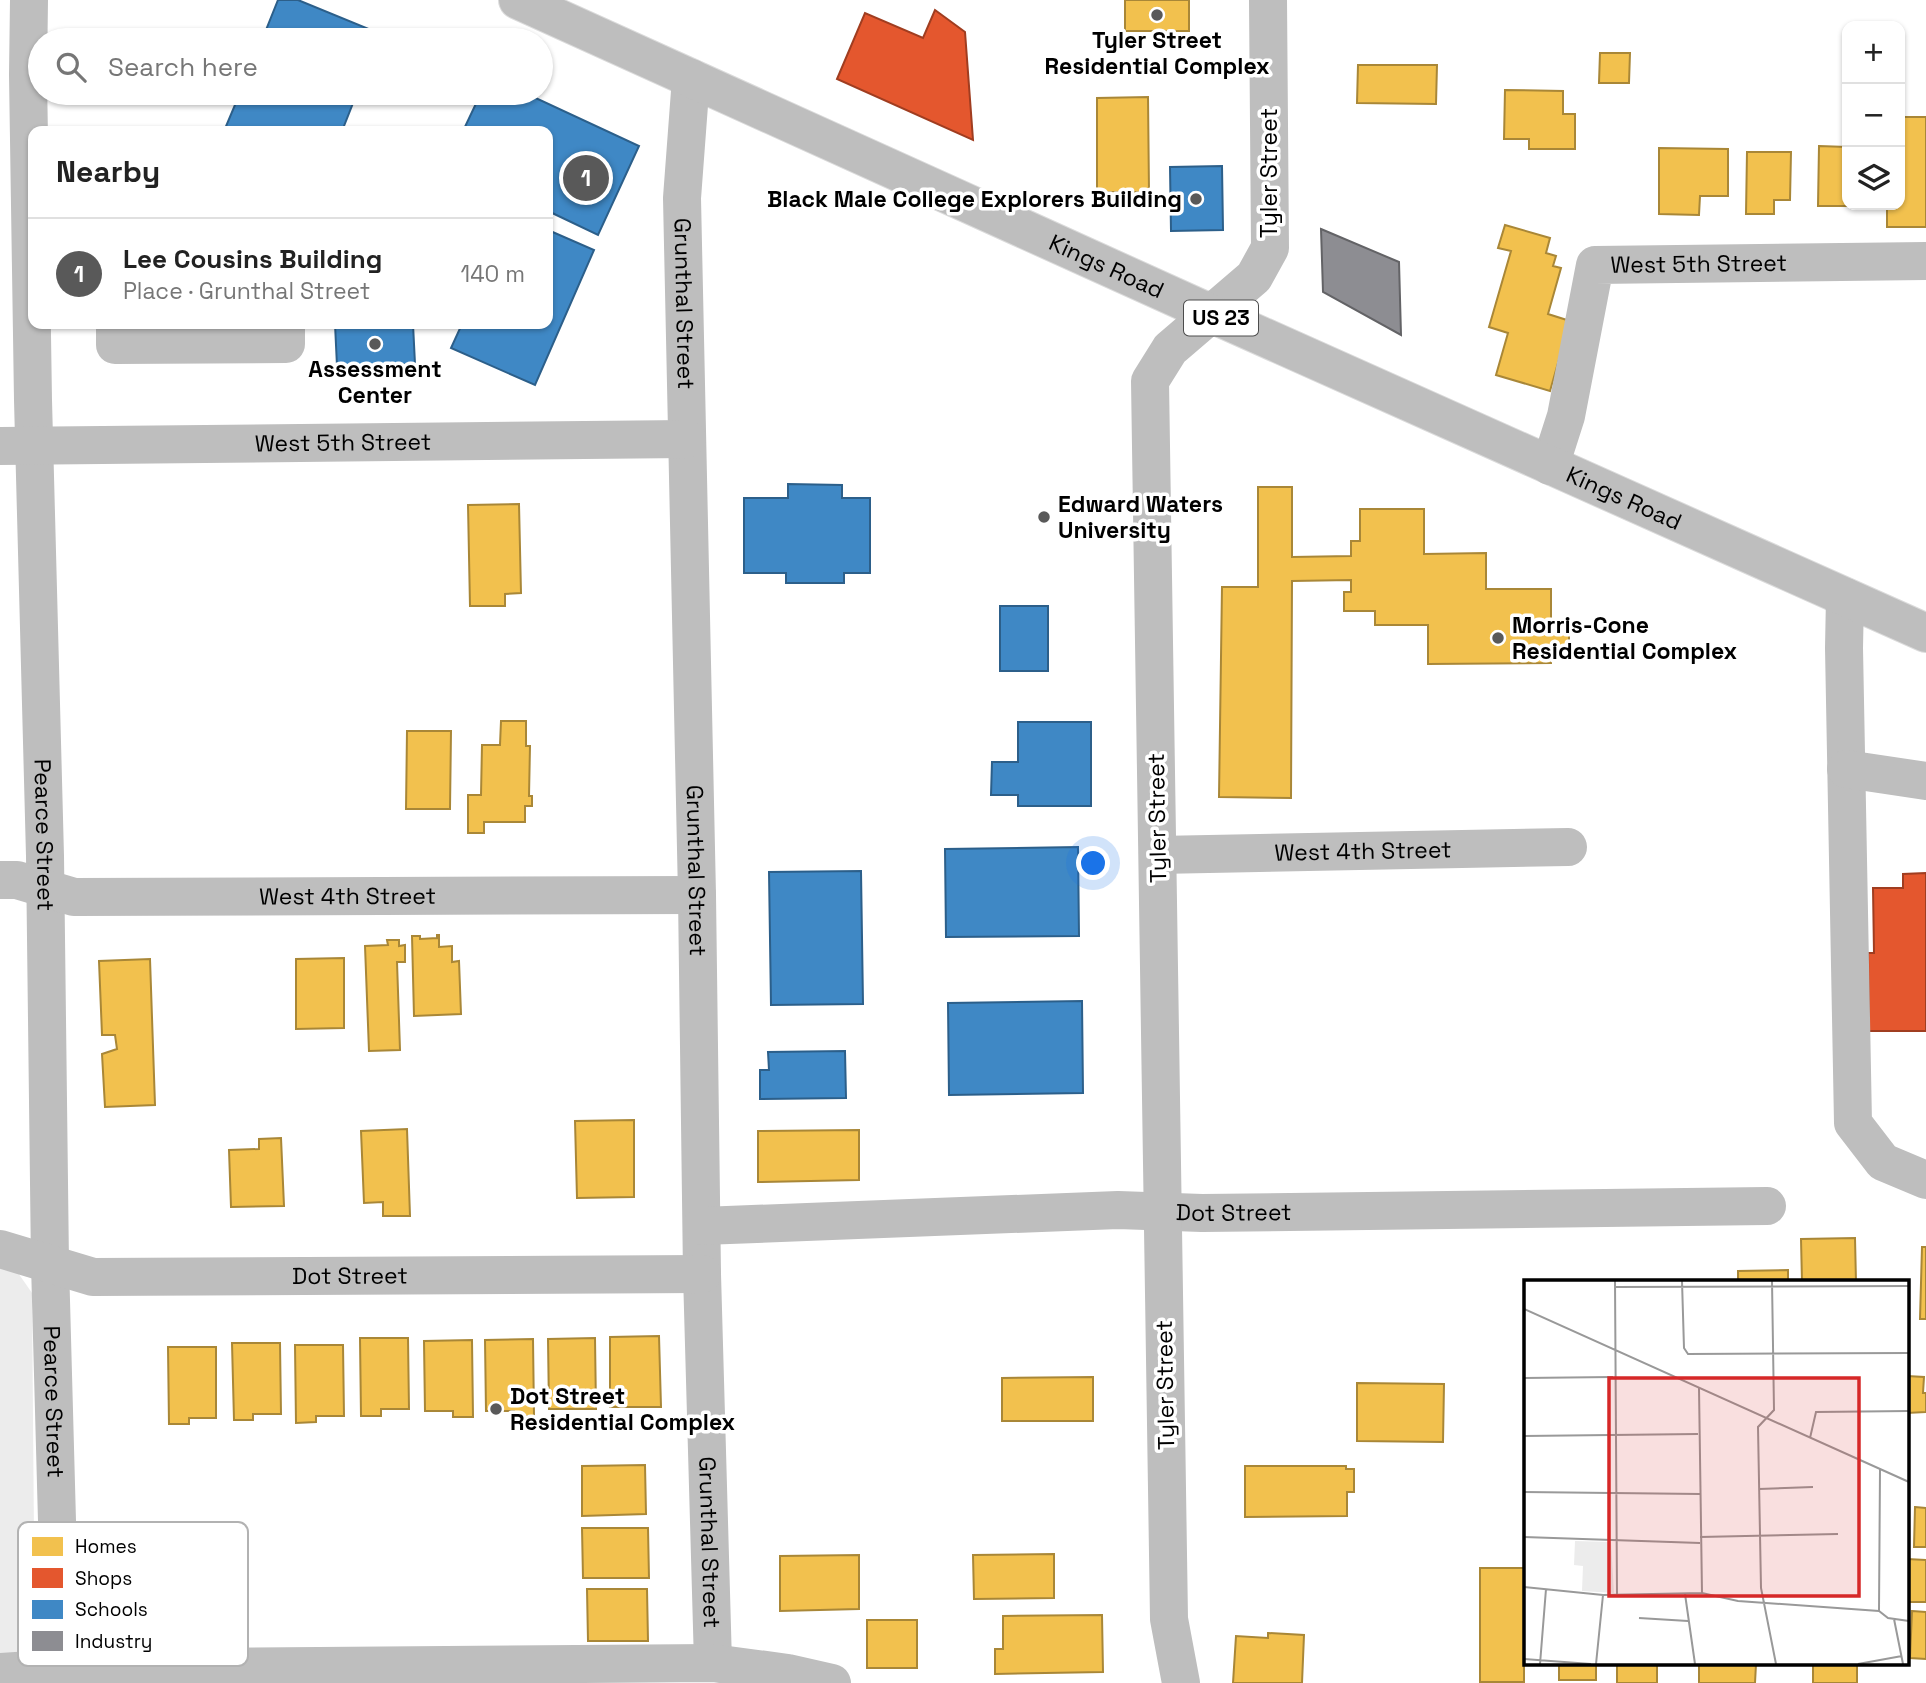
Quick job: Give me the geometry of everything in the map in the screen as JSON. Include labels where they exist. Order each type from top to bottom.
[{"type":"street","name":"Pearce Street","points":[[29,0],[29,28]]},
{"type":"street","name":"Kings Road","points":[[518,0],[1926,633]]},
{"type":"street","name":"Tyler Street","points":[[1181,1683],[1168,1619],[1150,381],[1170,349],[1254,277],[1270,248],[1268,0]]},
{"type":"street","name":"Grunthal Street","points":[[691,78],[682,198],[702,1274],[713,1662]]},
{"type":"street","name":"Pearce Street","points":[[28,105],[29,126]]},
{"type":"street","name":"West 5th Street","points":[[1550,466],[1566,416],[1595,265],[1926,261]]},
{"type":"street","name":"Pearce Street","points":[[28,329],[17,446],[45,889],[50,1264],[57,1522]]},
{"type":"street","points":[[115,329],[115,345],[128,345],[286,344],[286,329]]},
{"type":"street","name":"West 5th Street","points":[[17,446],[687,439]]},
{"type":"street","points":[[1845,597],[1853,1123],[1883,1162],[1926,1180]]},
{"type":"street","points":[[1846,769],[1926,781]]},
{"type":"street","name":"West 4th Street","points":[[1158,855],[1568,847]]},
{"type":"street","name":"West 4th Street","points":[[0,880],[17,880],[74,897],[697,895]]},
{"type":"street","name":"Dot Street","points":[[702,1226],[1118,1210],[1202,1213],[1767,1206]]},
{"type":"street","name":"Dot Street","points":[[0,1248],[93,1277],[702,1274]]},
{"type":"street","points":[[0,1672],[61,1668],[588,1674],[713,1662],[788,1673],[832,1683]]},
{"type":"shaded area","points":[[0,1267],[16,1270],[32,1293],[34,1522],[18,1522],[18,1662],[0,1660]]},
{"type":"building: Homes","name":"Tyler Street Residential Complex","points":[[1125,0],[1189,0],[1189,31],[1125,31]]},
{"type":"building: Homes","points":[[1600,53],[1630,53],[1629,83],[1599,83]]},
{"type":"building: Homes","points":[[1358,65],[1437,65],[1436,104],[1357,103]]},
{"type":"building: Homes","points":[[1505,90],[1563,91],[1563,114],[1575,114],[1575,149],[1529,149],[1529,139],[1504,139]]},
{"type":"building: Homes","points":[[1148,97],[1149,192],[1097,192],[1097,98]]},
{"type":"building: Homes","points":[[1905,117],[1926,117],[1926,227],[1887,227],[1887,210],[1905,210]]},
{"type":"building: Homes","points":[[1819,146],[1842,147],[1842,206],[1818,206]]},
{"type":"building: Homes","points":[[1659,148],[1728,149],[1728,196],[1700,196],[1699,215],[1659,214]]},
{"type":"building: Homes","points":[[1747,152],[1791,152],[1790,200],[1774,200],[1774,214],[1746,214]]},
{"type":"building: Homes","points":[[1505,225],[1550,238],[1546,253],[1556,256],[1553,266],[1561,268],[1548,314],[1570,321],[1550,391],[1496,375],[1508,333],[1489,327],[1511,251],[1498,248]]},
{"type":"building: Homes","name":"Morris-Cone Residential Complex","points":[[1258,487],[1292,487],[1292,557],[1351,556],[1351,541],[1360,541],[1360,509],[1424,509],[1424,554],[1486,553],[1486,589],[1551,589],[1551,619],[1569,619],[1569,651],[1551,651],[1551,663],[1428,664],[1428,625],[1375,625],[1375,611],[1344,611],[1344,592],[1351,592],[1351,580],[1292,581],[1291,798],[1219,797],[1222,587],[1258,587]]},
{"type":"building: Homes","points":[[519,504],[521,593],[505,594],[505,606],[470,606],[468,505]]},
{"type":"building: Homes","points":[[501,721],[526,721],[526,746],[530,746],[529,796],[532,796],[532,806],[525,806],[525,822],[484,822],[484,833],[468,833],[468,795],[481,795],[482,745],[500,745]]},
{"type":"building: Homes","points":[[407,731],[451,731],[450,809],[406,809]]},
{"type":"building: Homes","points":[[437,935],[439,947],[452,946],[452,962],[459,961],[461,1014],[414,1016],[412,936],[420,936],[420,939],[437,938]]},
{"type":"building: Homes","points":[[387,940],[399,940],[399,946],[405,945],[405,962],[397,962],[400,1050],[369,1051],[365,946],[388,945]]},
{"type":"building: Homes","points":[[344,958],[344,1028],[296,1029],[296,959]]},
{"type":"building: Homes","points":[[150,959],[155,1105],[105,1107],[102,1054],[117,1049],[115,1035],[102,1035],[99,961]]},
{"type":"building: Homes","points":[[634,1120],[634,1197],[577,1198],[575,1121]]},
{"type":"building: Homes","points":[[407,1129],[410,1216],[383,1216],[383,1202],[364,1203],[361,1131]]},
{"type":"building: Homes","points":[[859,1130],[859,1180],[758,1182],[758,1131]]},
{"type":"building: Homes","points":[[281,1138],[284,1206],[231,1207],[229,1150],[259,1149],[259,1139]]},
{"type":"building: Homes","points":[[1855,1238],[1856,1280],[1802,1280],[1801,1239]]},
{"type":"building: Homes","points":[[1922,1247],[1926,1247],[1926,1319],[1920,1319]]},
{"type":"building: Homes","points":[[1788,1270],[1788,1280],[1738,1280],[1738,1271]]},
{"type":"building: Homes","points":[[659,1336],[661,1407],[610,1407],[610,1337]]},
{"type":"building: Homes","points":[[360,1338],[408,1338],[409,1409],[381,1409],[381,1416],[361,1416]]},
{"type":"building: Homes","points":[[595,1338],[596,1409],[549,1409],[548,1339]]},
{"type":"building: Homes","points":[[533,1339],[534,1416],[514,1416],[514,1411],[486,1411],[485,1340]]},
{"type":"building: Homes","points":[[472,1340],[473,1417],[453,1417],[453,1411],[425,1411],[424,1341]]},
{"type":"building: Homes","points":[[232,1343],[280,1343],[281,1414],[253,1414],[253,1420],[234,1420]]},
{"type":"building: Homes","points":[[295,1345],[343,1345],[344,1416],[316,1416],[316,1422],[296,1423]]},
{"type":"building: Homes","points":[[168,1347],[216,1347],[216,1418],[189,1418],[189,1424],[169,1424]]},
{"type":"building: Homes","points":[[1909,1376],[1924,1377],[1926,1412],[1909,1413]]},
{"type":"building: Homes","points":[[1093,1377],[1093,1421],[1002,1421],[1002,1378]]},
{"type":"building: Homes","points":[[1357,1383],[1444,1384],[1443,1442],[1357,1441]]},
{"type":"building: Homes","points":[[645,1465],[646,1514],[582,1516],[582,1466]]},
{"type":"building: Homes","points":[[1245,1466],[1346,1466],[1346,1469],[1354,1469],[1354,1492],[1347,1492],[1347,1516],[1245,1517]]},
{"type":"building: Homes","points":[[1915,1507],[1926,1508],[1926,1547],[1914,1547]]},
{"type":"building: Homes","points":[[582,1528],[648,1528],[649,1578],[583,1578]]},
{"type":"building: Homes","points":[[1054,1554],[1054,1598],[974,1599],[973,1555]]},
{"type":"building: Homes","points":[[859,1555],[859,1609],[780,1611],[780,1556]]},
{"type":"building: Homes","points":[[1909,1559],[1926,1560],[1926,1602],[1909,1602]]},
{"type":"building: Homes","points":[[1480,1568],[1524,1568],[1524,1682],[1480,1682]]},
{"type":"building: Homes","points":[[587,1589],[647,1589],[648,1641],[588,1641]]},
{"type":"building: Homes","points":[[1912,1611],[1926,1612],[1926,1659],[1910,1658]]},
{"type":"building: Homes","points":[[1102,1615],[1103,1672],[995,1674],[995,1649],[1003,1649],[1003,1616]]},
{"type":"building: Homes","points":[[867,1620],[917,1620],[917,1668],[867,1668]]},
{"type":"building: Homes","points":[[1268,1633],[1304,1635],[1302,1683],[1233,1683],[1236,1636],[1268,1638]]},
{"type":"building: Homes","points":[[1559,1666],[1596,1666],[1596,1680],[1559,1680]]},
{"type":"building: Homes","points":[[1617,1666],[1657,1666],[1657,1683],[1617,1683]]},
{"type":"building: Homes","points":[[1699,1666],[1756,1666],[1755,1683],[1699,1683]]},
{"type":"building: Homes","points":[[1813,1666],[1857,1666],[1857,1683],[1813,1683]]},
{"type":"building: Shops","points":[[935,10],[965,32],[973,140],[837,79],[865,13],[923,38]]},
{"type":"building: Shops","points":[[1926,873],[1926,1031],[1869,1031],[1868,953],[1874,953],[1873,888],[1903,888],[1903,874]]},
{"type":"building: Schools","points":[[278,0],[298,0],[366,28],[267,28]]},
{"type":"building: Schools","points":[[235,105],[352,105],[344,126],[226,126]]},
{"type":"building: Schools","points":[[475,105],[551,105],[639,146],[598,235],[553,213],[553,126],[465,126]]},
{"type":"building: Schools","name":"Black Male College Explorers Building","points":[[1222,166],[1223,230],[1171,231],[1170,167]]},
{"type":"building: Schools","points":[[553,232],[594,250],[535,385],[451,348],[460,329],[553,329]]},
{"type":"building: Schools","name":"Assessment Center","points":[[335,329],[413,329],[415,364],[337,366]]},
{"type":"building: Schools","points":[[788,484],[842,485],[842,498],[870,498],[870,573],[844,573],[844,583],[786,583],[786,573],[744,573],[744,498],[788,498]]},
{"type":"building: Schools","points":[[1000,606],[1048,606],[1048,671],[1000,671]]},
{"type":"building: Schools","points":[[1018,722],[1091,722],[1091,806],[1018,806],[1018,795],[991,795],[992,762],[1018,762]]},
{"type":"building: Schools","points":[[1078,847],[1079,936],[946,937],[945,849]]},
{"type":"building: Schools","points":[[861,871],[863,1004],[771,1005],[769,872]]},
{"type":"building: Schools","points":[[1082,1001],[1083,1093],[949,1095],[948,1003]]},
{"type":"building: Schools","points":[[845,1051],[846,1098],[760,1099],[760,1070],[769,1070],[768,1052]]},
{"type":"building: Industry","points":[[1321,229],[1399,262],[1401,335],[1323,292]]},
{"type":"place","name":"Tyler Street Residential Complex","points":[[1157,15]]},
{"type":"place","name":"Lee Cousins Building","points":[[586,178]]},
{"type":"place","name":"Black Male College Explorers Building","points":[[1196,199]]},
{"type":"place","name":"Assessment Center","points":[[375,344]]},
{"type":"place","name":"Edward Waters University","points":[[1044,517]]},
{"type":"place","name":"Morris-Cone Residential Complex","points":[[1498,638]]},
{"type":"place","name":"Dot Street Residential Complex","points":[[496,1409]]}]
